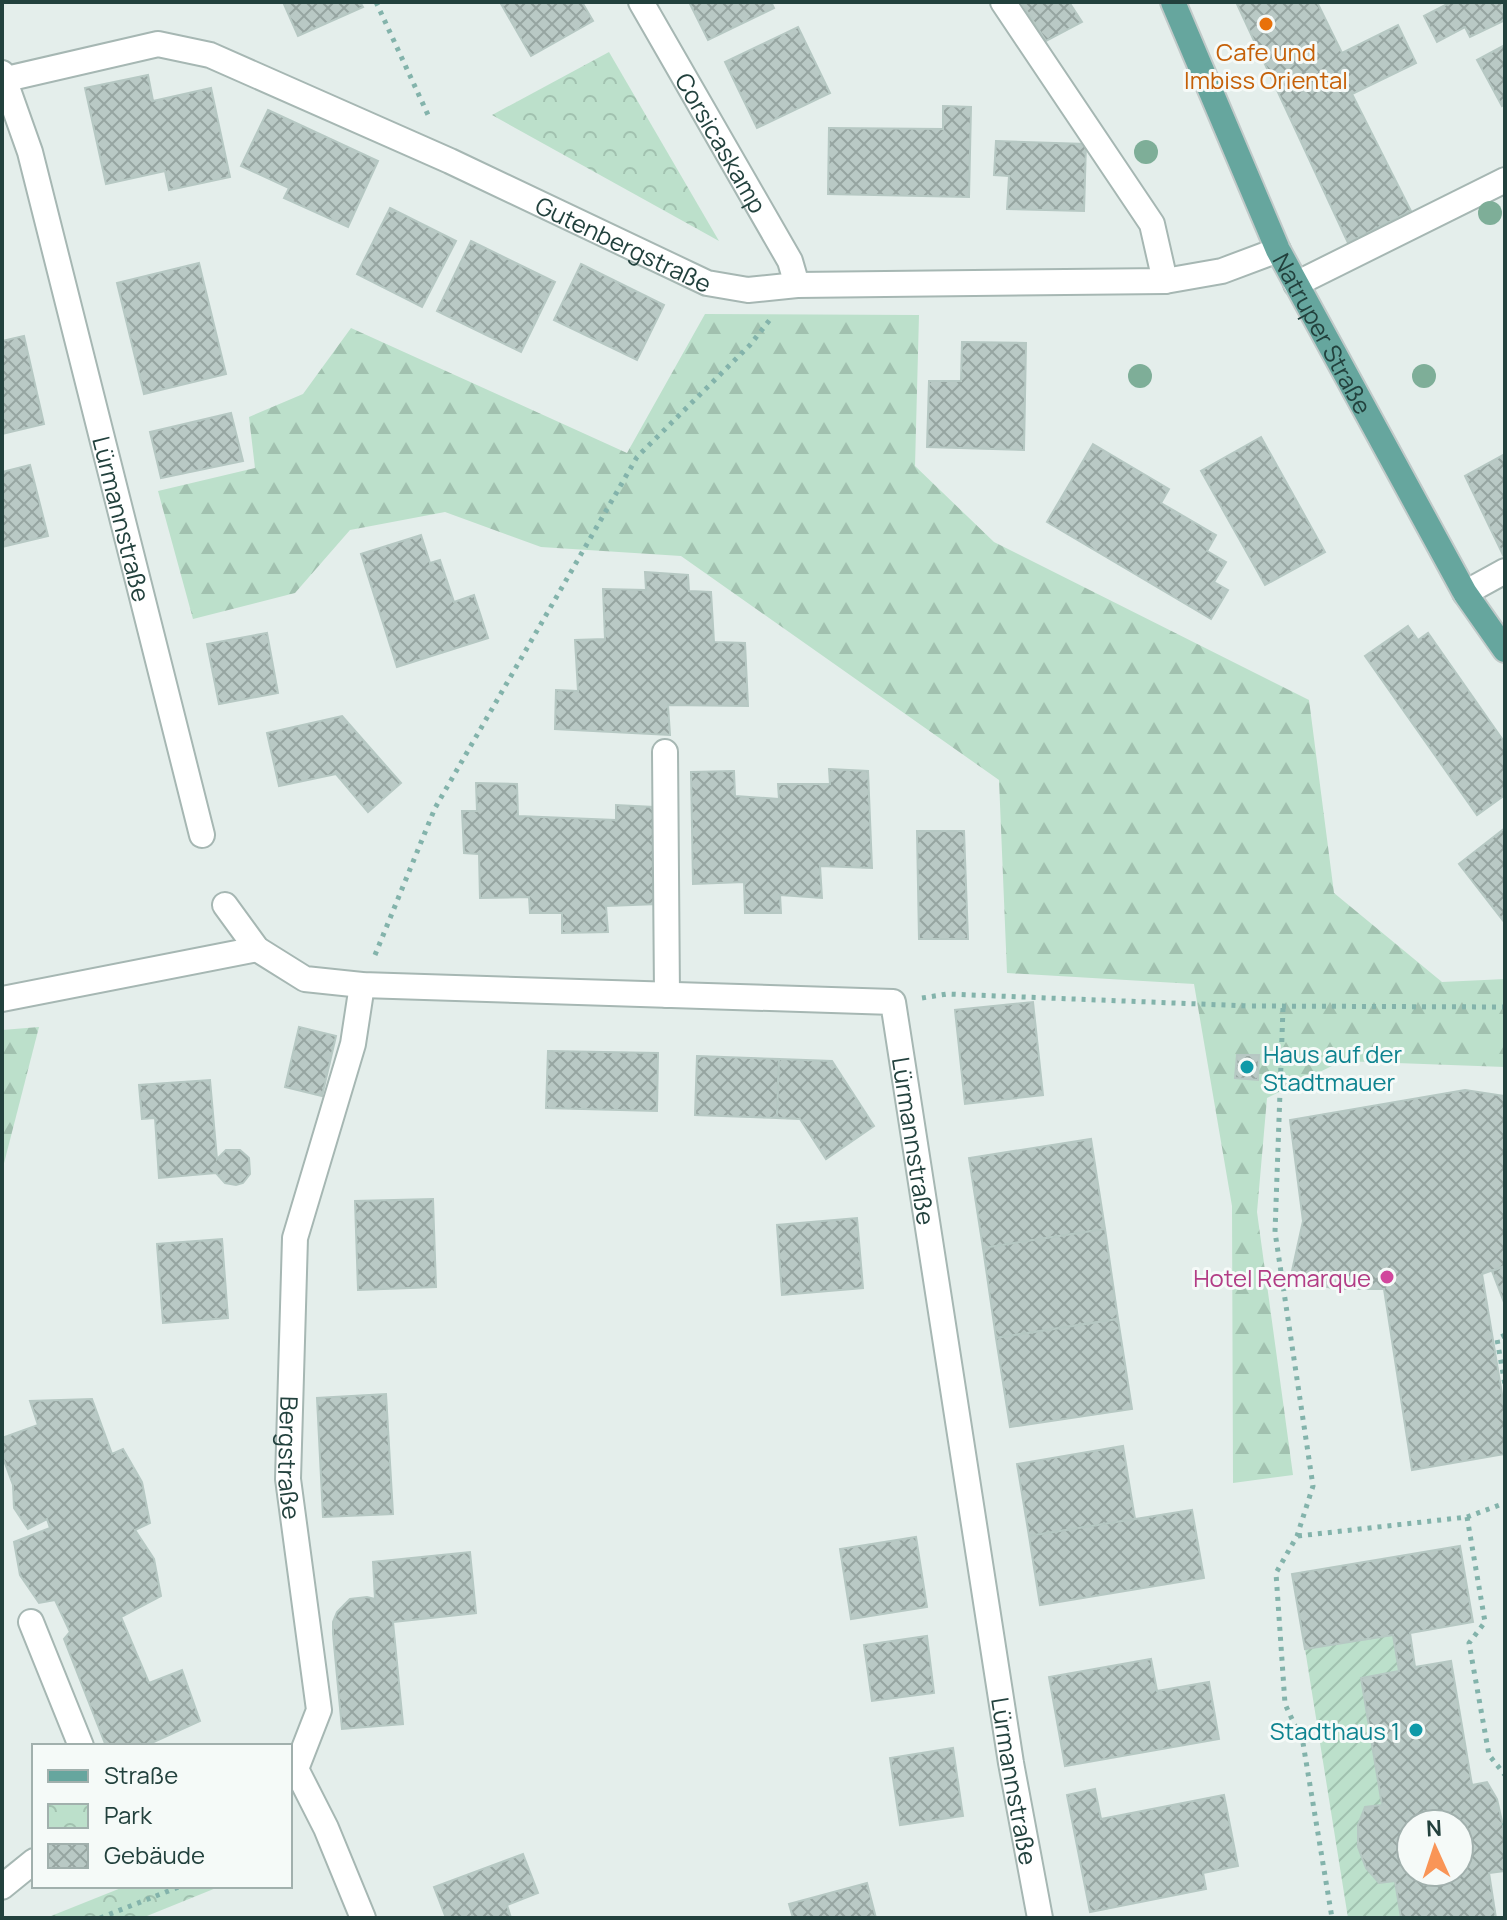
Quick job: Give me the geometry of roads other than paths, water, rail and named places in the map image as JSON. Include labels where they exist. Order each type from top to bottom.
[{"type":"main road","name":"Natruper Straße","points":[[1173,2],[1278,250],[1465,593],[1505,650]]},
{"type":"street","name":"Corsicaskamp","points":[[641,2],[790,261],[797,285]]},
{"type":"street","points":[[1003,2],[1152,224],[1165,281]]},
{"type":"street","name":"Gutenbergstraße","points":[[3,78],[158,44],[210,55],[450,161],[707,283],[748,290],[797,285],[1165,281],[1222,271],[1278,250]]},
{"type":"street","name":"Lürmannstraße","points":[[3,78],[30,152],[202,835]]},
{"type":"street","points":[[1296,284],[1505,180]]},
{"type":"street","points":[[1465,593],[1505,571]]},
{"type":"street","points":[[225,905],[257,949],[305,979],[362,985],[667,995],[665,752]]},
{"type":"street","points":[[4,998],[257,949]]},
{"type":"street","name":"Bergstraße","points":[[362,985],[353,1044],[295,1238],[288,1479],[319,1710],[293,1769],[326,1828],[363,1918]]},
{"type":"street","name":"Lürmannstraße","points":[[667,995],[893,1002],[1011,1763],[1040,1918]]},
{"type":"street","points":[[31,1622],[80,1744]]},
{"type":"street","points":[[2,1887],[32,1863]]},
{"type":"place","name":"Cafe und Imbiss Oriental","points":[[1266,24]]},
{"type":"place","name":"Haus auf der Stadtmauer","points":[[1247,1067]]},
{"type":"place","name":"Hotel Remarque","points":[[1387,1277]]},
{"type":"place","name":"Stadthaus 1","points":[[1416,1730]]}]
